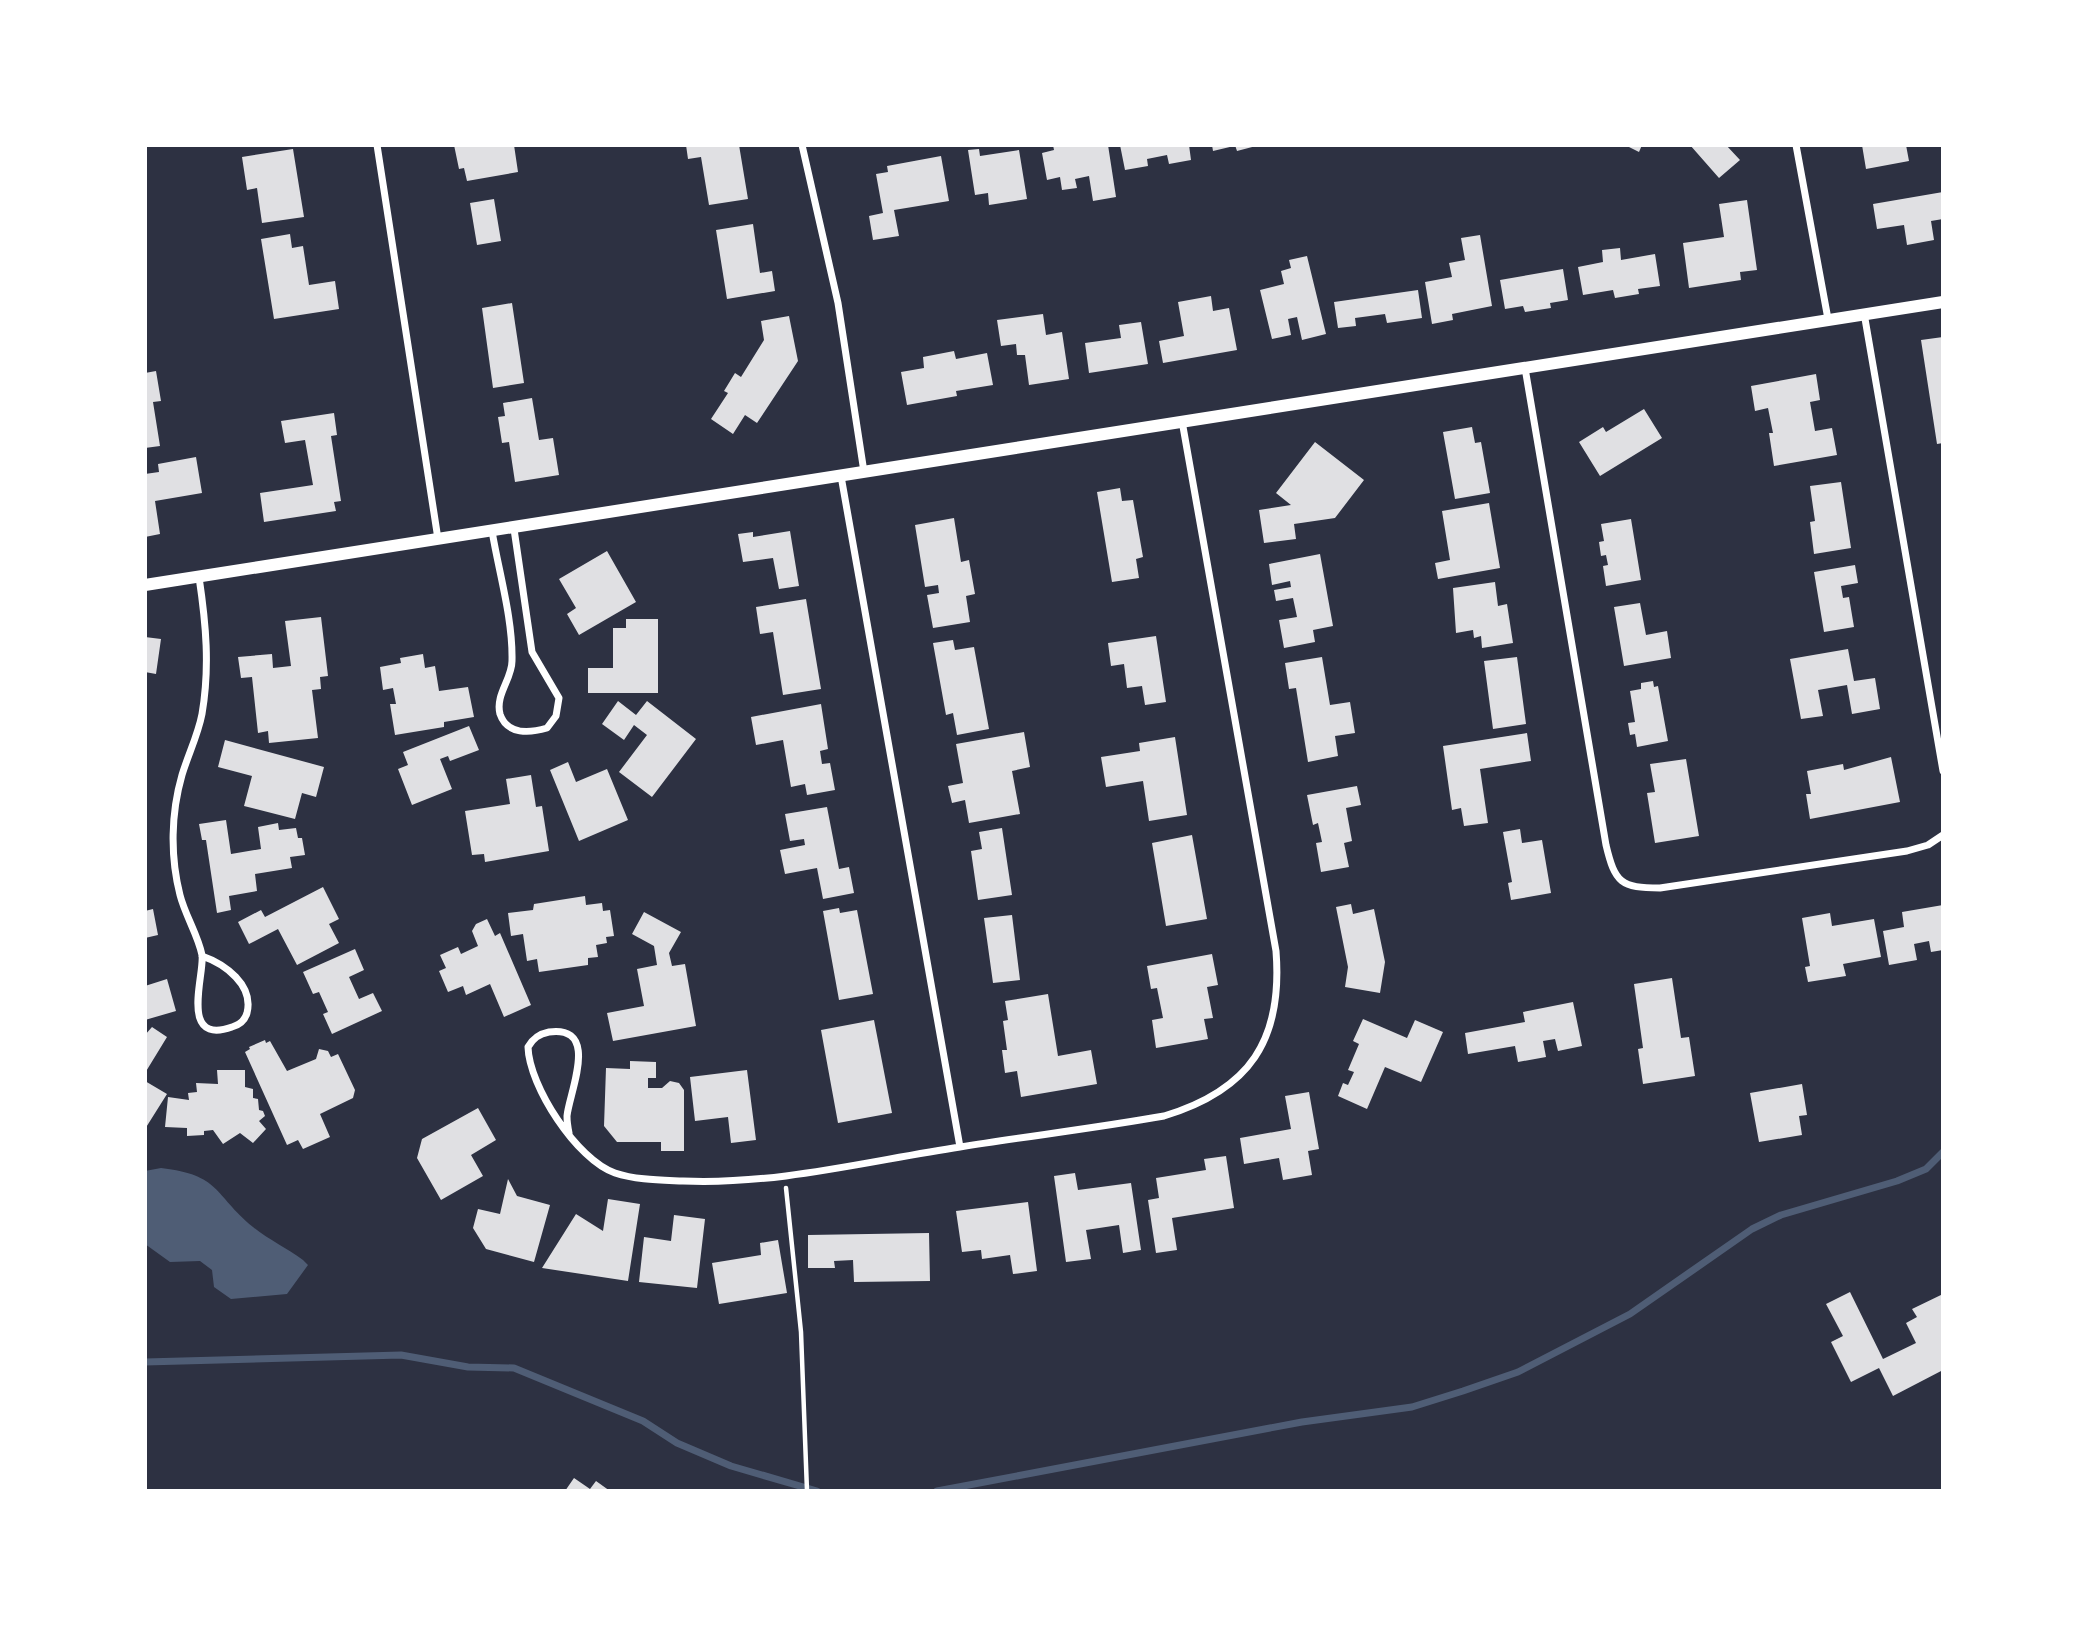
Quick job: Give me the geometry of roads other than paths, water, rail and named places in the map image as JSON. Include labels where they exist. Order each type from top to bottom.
[{"type":"street","points":[[377,145],[438,539]]},
{"type":"street","points":[[802,145],[838,303],[864,472]]},
{"type":"street","points":[[1796,145],[1828,319]]},
{"type":"street","points":[[145,585],[1943,302]]},
{"type":"street","points":[[1864,313],[1943,771]]},
{"type":"street","points":[[1525,368],[1606,845],[1611,868],[1618,879],[1636,888],[1660,888],[1907,851],[1928,845],[1943,835]]},
{"type":"street","points":[[569,1133],[567,1118],[578,1077],[578,1049],[573,1039],[566,1034],[552,1032],[539,1035],[528,1047],[528,1059],[544,1097],[569,1133],[594,1163],[615,1173],[641,1178],[705,1182],[784,1177],[960,1147],[1073,1133],[1164,1116],[1196,1106],[1233,1084],[1246,1070],[1268,1032],[1275,1009],[1278,981],[1276,951],[1182,421]]},
{"type":"street","points":[[841,475],[960,1147]]},
{"type":"street","points":[[492,531],[512,662],[500,701],[500,712],[510,727],[529,733],[547,729],[556,716],[559,698],[532,652],[514,529]]},
{"type":"street","points":[[199,577],[208,643],[205,697],[173,817],[179,891],[202,956],[197,981],[200,1018],[215,1029],[235,1027],[244,1019],[247,1011],[242,984],[231,972],[202,956]]},
{"type":"water","points":[[161,1168],[181,1171],[206,1181],[253,1227],[308,1265],[287,1294],[231,1299],[214,1287],[212,1270],[200,1261],[170,1262],[145,1244],[145,1171]]},
{"type":"waterway","points":[[937,1491],[1302,1422],[1412,1407],[1463,1391],[1518,1372],[1630,1314],[1752,1229],[1781,1215],[1897,1181],[1926,1169],[1943,1152]]},
{"type":"waterway","points":[[145,1362],[401,1355],[468,1367],[514,1368],[643,1421],[677,1443],[731,1466],[817,1491]]}]
